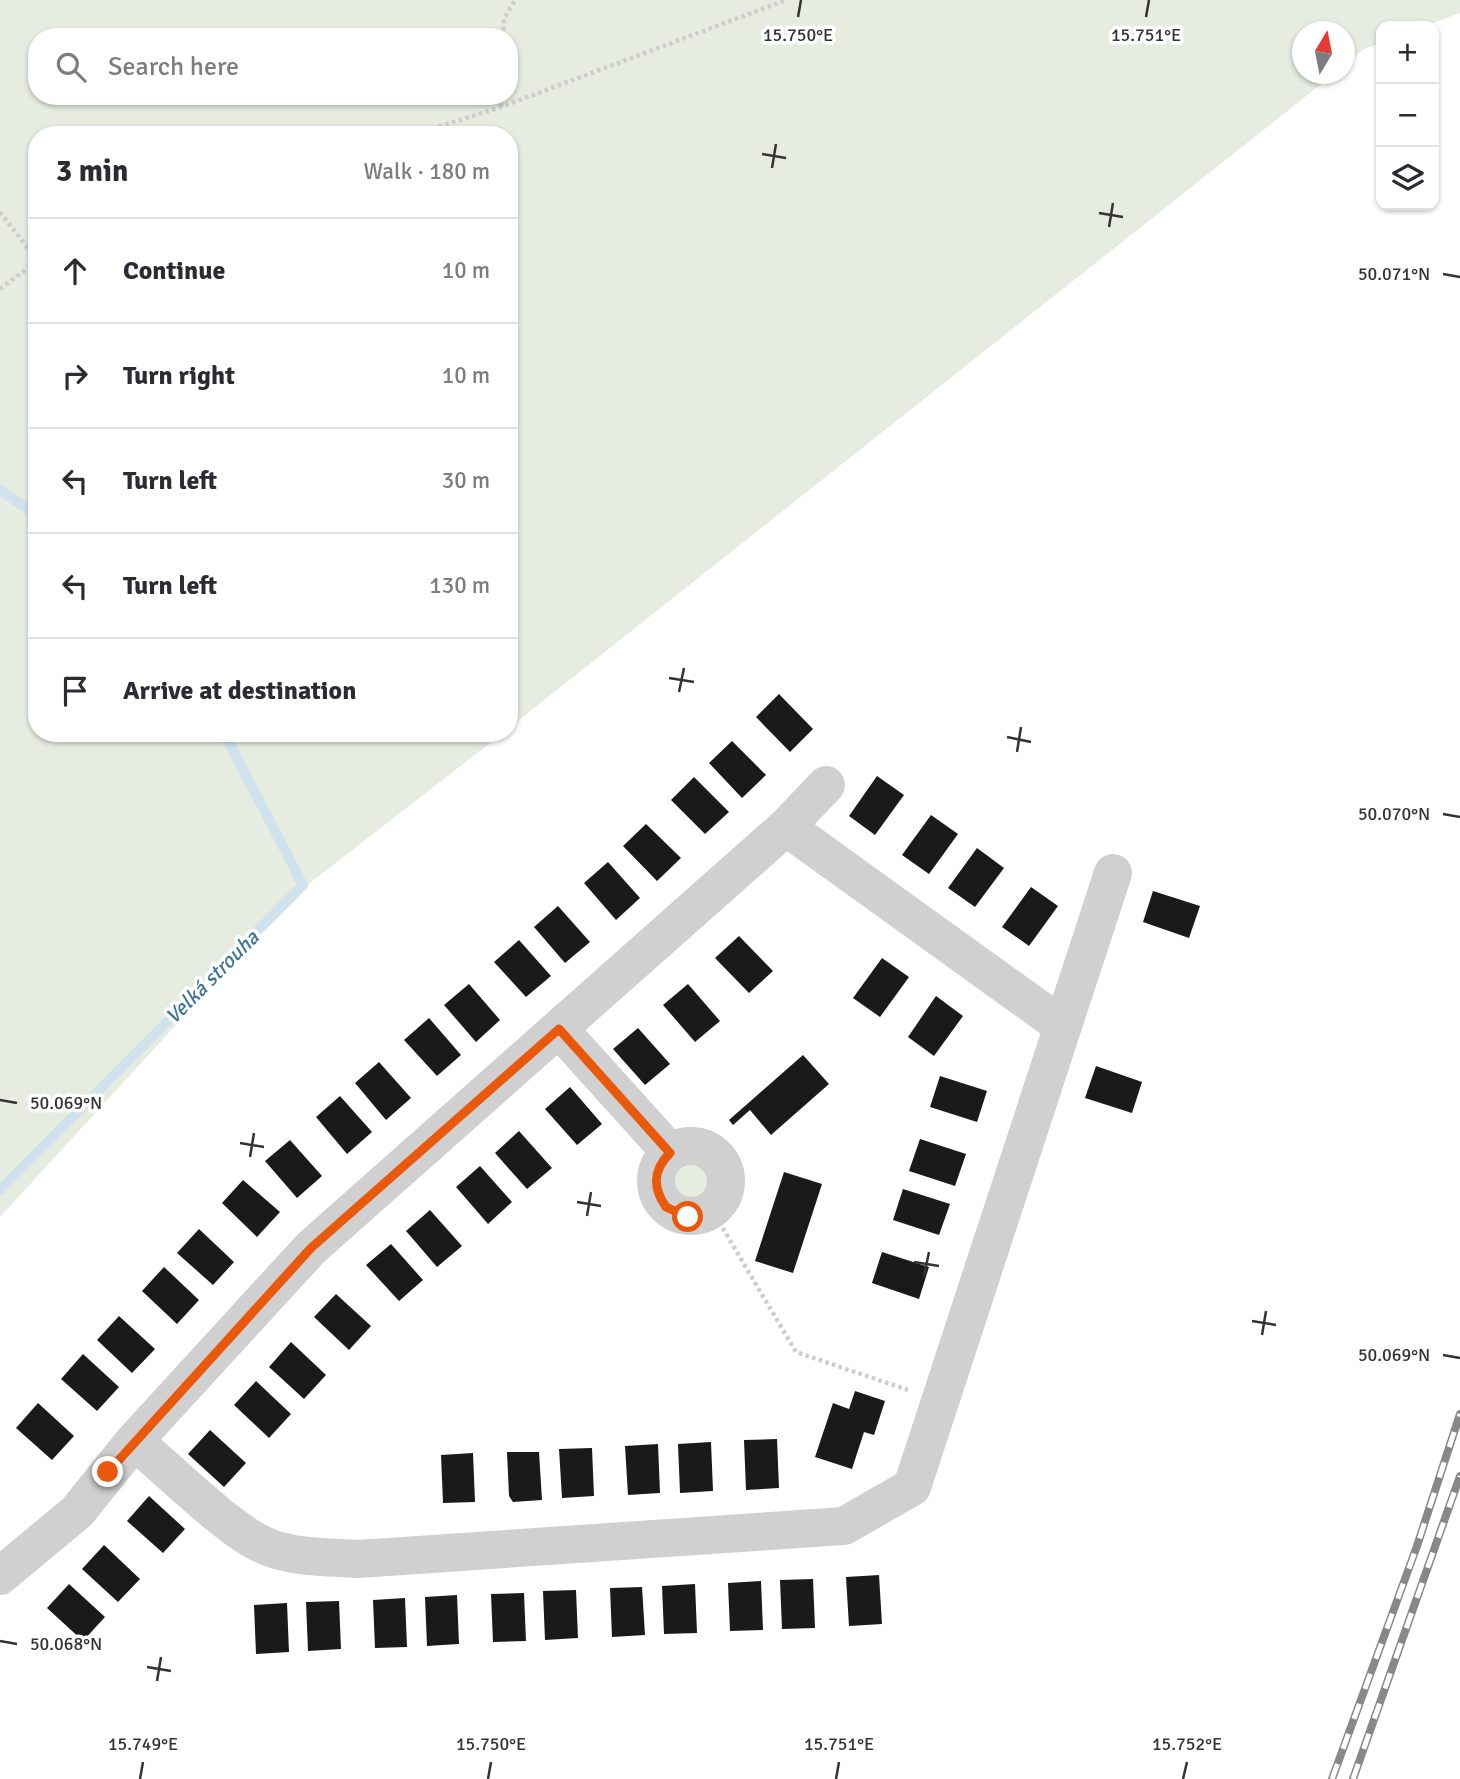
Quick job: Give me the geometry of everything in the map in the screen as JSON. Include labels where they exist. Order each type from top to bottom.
[{"type":"street","points":[[0,1576],[77,1512],[134,1441],[311,1248],[786,827],[826,785]]},
{"type":"street","points":[[786,827],[1061,1025]]},
{"type":"street","points":[[134,1441],[258,1542],[300,1555],[358,1559],[844,1526],[912,1486],[1113,873]]},
{"type":"street","points":[[559,1029],[670,1153],[656,1173],[655,1185],[666,1207],[688,1217],[712,1210]]},
{"type":"path","points":[[504,28],[504,19],[515,0]]},
{"type":"path","points":[[518,101],[786,0]]},
{"type":"path","points":[[441,126],[506,105]]},
{"type":"path","points":[[0,212],[28,249]]},
{"type":"path","points":[[0,289],[28,268]]},
{"type":"path","points":[[712,1210],[796,1352],[940,1401]]},
{"type":"shaded area","points":[[0,0],[1460,0],[1460,13],[1439,21],[1376,21],[1376,45],[1364,49],[1355,57],[1355,21],[1292,21],[1292,84],[1321,84],[518,721],[518,126],[28,126],[28,742],[491,742],[297,893],[0,1217]]},
{"type":"shaded area","points":[[692,1165],[705,1170],[710,1183],[705,1196],[692,1201],[679,1196],[674,1183],[679,1170]]},
{"type":"building","points":[[779,694],[813,729],[790,752],[756,717]]},
{"type":"building","points":[[732,741],[766,775],[742,798],[709,763]]},
{"type":"building","points":[[877,776],[904,795],[875,835],[849,816]]},
{"type":"building","points":[[694,777],[729,812],[705,834],[671,800]]},
{"type":"building","points":[[931,815],[958,834],[929,874],[902,855]]},
{"type":"building","points":[[646,824],[681,858],[657,881],[623,846]]},
{"type":"building","points":[[977,848],[1004,868],[975,907],[948,888]]},
{"type":"building","points":[[608,862],[640,898],[616,920],[584,883]]},
{"type":"building","points":[[1031,887],[1058,906],[1029,946],[1002,927]]},
{"type":"building","points":[[1153,891],[1200,906],[1189,938],[1143,922]]},
{"type":"building","points":[[558,906],[590,942],[565,963],[534,927]]},
{"type":"building","points":[[739,936],[773,971],[749,993],[715,958]]},
{"type":"building","points":[[519,940],[551,976],[526,997],[494,962]]},
{"type":"building","points":[[882,958],[909,977],[880,1017],[853,998]]},
{"type":"building","points":[[469,984],[500,1020],[476,1042],[444,1005]]},
{"type":"building","points":[[688,984],[720,1021],[695,1042],[663,1005]]},
{"type":"building","points":[[936,996],[963,1016],[934,1056],[908,1037]]},
{"type":"building","points":[[429,1018],[461,1055],[437,1076],[404,1040]]},
{"type":"building","points":[[638,1028],[670,1064],[645,1085],[613,1049]]},
{"type":"building","points":[[803,1055],[829,1084],[771,1135],[750,1110],[733,1125],[729,1120]]},
{"type":"building","points":[[379,1062],[411,1098],[386,1120],[355,1083]]},
{"type":"building","points":[[1096,1066],[1142,1082],[1132,1113],[1085,1098]]},
{"type":"building","points":[[940,1076],[987,1091],[977,1122],[930,1107]]},
{"type":"building","points":[[570,1087],[602,1124],[577,1145],[545,1109]]},
{"type":"building","points":[[340,1096],[372,1132],[347,1154],[316,1117]]},
{"type":"building","points":[[519,1131],[552,1168],[527,1189],[495,1153]]},
{"type":"building","points":[[920,1139],[966,1154],[955,1186],[909,1171]]},
{"type":"building","points":[[290,1140],[322,1176],[297,1198],[265,1161]]},
{"type":"building","points":[[480,1166],[512,1202],[488,1224],[456,1187]]},
{"type":"building","points":[[784,1172],[822,1184],[793,1273],[755,1261]]},
{"type":"building","points":[[243,1180],[280,1212],[257,1237],[222,1203]]},
{"type":"building","points":[[903,1189],[950,1204],[939,1235],[893,1220]]},
{"type":"building","points":[[430,1210],[462,1246],[437,1267],[406,1231]]},
{"type":"building","points":[[199,1229],[234,1262],[213,1285],[177,1253]]},
{"type":"building","points":[[391,1244],[423,1280],[399,1301],[366,1265]]},
{"type":"building","points":[[882,1252],[929,1267],[919,1299],[872,1283]]},
{"type":"building","points":[[164,1267],[199,1300],[177,1324],[142,1291]]},
{"type":"building","points":[[336,1294],[371,1326],[349,1350],[314,1317]]},
{"type":"building","points":[[119,1316],[155,1349],[132,1373],[97,1340]]},
{"type":"building","points":[[291,1342],[326,1375],[304,1399],[269,1367]]},
{"type":"building","points":[[83,1354],[119,1387],[97,1411],[61,1379]]},
{"type":"building","points":[[256,1381],[291,1414],[269,1438],[234,1405]]},
{"type":"building","points":[[855,1391],[885,1401],[874,1435],[864,1432],[852,1469],[815,1457],[833,1403],[849,1409]]},
{"type":"building","points":[[38,1403],[74,1436],[52,1460],[16,1428]]},
{"type":"building","points":[[210,1430],[246,1463],[224,1487],[188,1454]]},
{"type":"building","points":[[777,1439],[779,1488],[746,1490],[744,1440]]},
{"type":"building","points":[[711,1442],[713,1491],[680,1493],[678,1444]]},
{"type":"building","points":[[658,1444],[660,1493],[628,1495],[625,1446]]},
{"type":"building","points":[[592,1448],[594,1496],[562,1498],[559,1449]]},
{"type":"building","points":[[507,1452],[539,1452],[542,1500],[513,1502],[509,1496]]},
{"type":"building","points":[[473,1453],[475,1502],[443,1503],[441,1455]]},
{"type":"building","points":[[149,1496],[185,1529],[163,1553],[127,1521]]},
{"type":"building","points":[[104,1545],[140,1579],[118,1602],[82,1569]]},
{"type":"building","points":[[879,1575],[882,1624],[849,1626],[846,1577]]},
{"type":"building","points":[[813,1579],[815,1628],[782,1629],[780,1580]]},
{"type":"building","points":[[761,1581],[763,1630],[730,1631],[728,1583]]},
{"type":"building","points":[[69,1584],[105,1617],[83,1641],[47,1608]]},
{"type":"building","points":[[695,1584],[697,1633],[664,1634],[662,1586]]},
{"type":"building","points":[[642,1587],[645,1635],[612,1637],[610,1588]]},
{"type":"building","points":[[576,1590],[578,1638],[545,1640],[543,1591]]},
{"type":"building","points":[[524,1593],[526,1641],[493,1642],[491,1594]]},
{"type":"building","points":[[457,1595],[459,1644],[427,1646],[425,1597]]},
{"type":"building","points":[[405,1598],[407,1647],[375,1648],[373,1600]]},
{"type":"building","points":[[339,1601],[341,1649],[308,1651],[306,1602]]},
{"type":"building","points":[[287,1603],[289,1652],[256,1654],[254,1605]]},
{"type":"waterway","name":"Velká strouha","points":[[0,490],[28,509]]},
{"type":"waterway","name":"Velká strouha","points":[[0,1190],[303,885],[229,742]]},
{"type":"railway","points":[[1332,1779],[1417,1546],[1460,1414]]},
{"type":"railway","points":[[1353,1779],[1460,1476]]},
{"type":"route","points":[[108,1472],[311,1248],[559,1029],[670,1153],[661,1161],[655,1185],[666,1207],[676,1214],[688,1217]]}]
